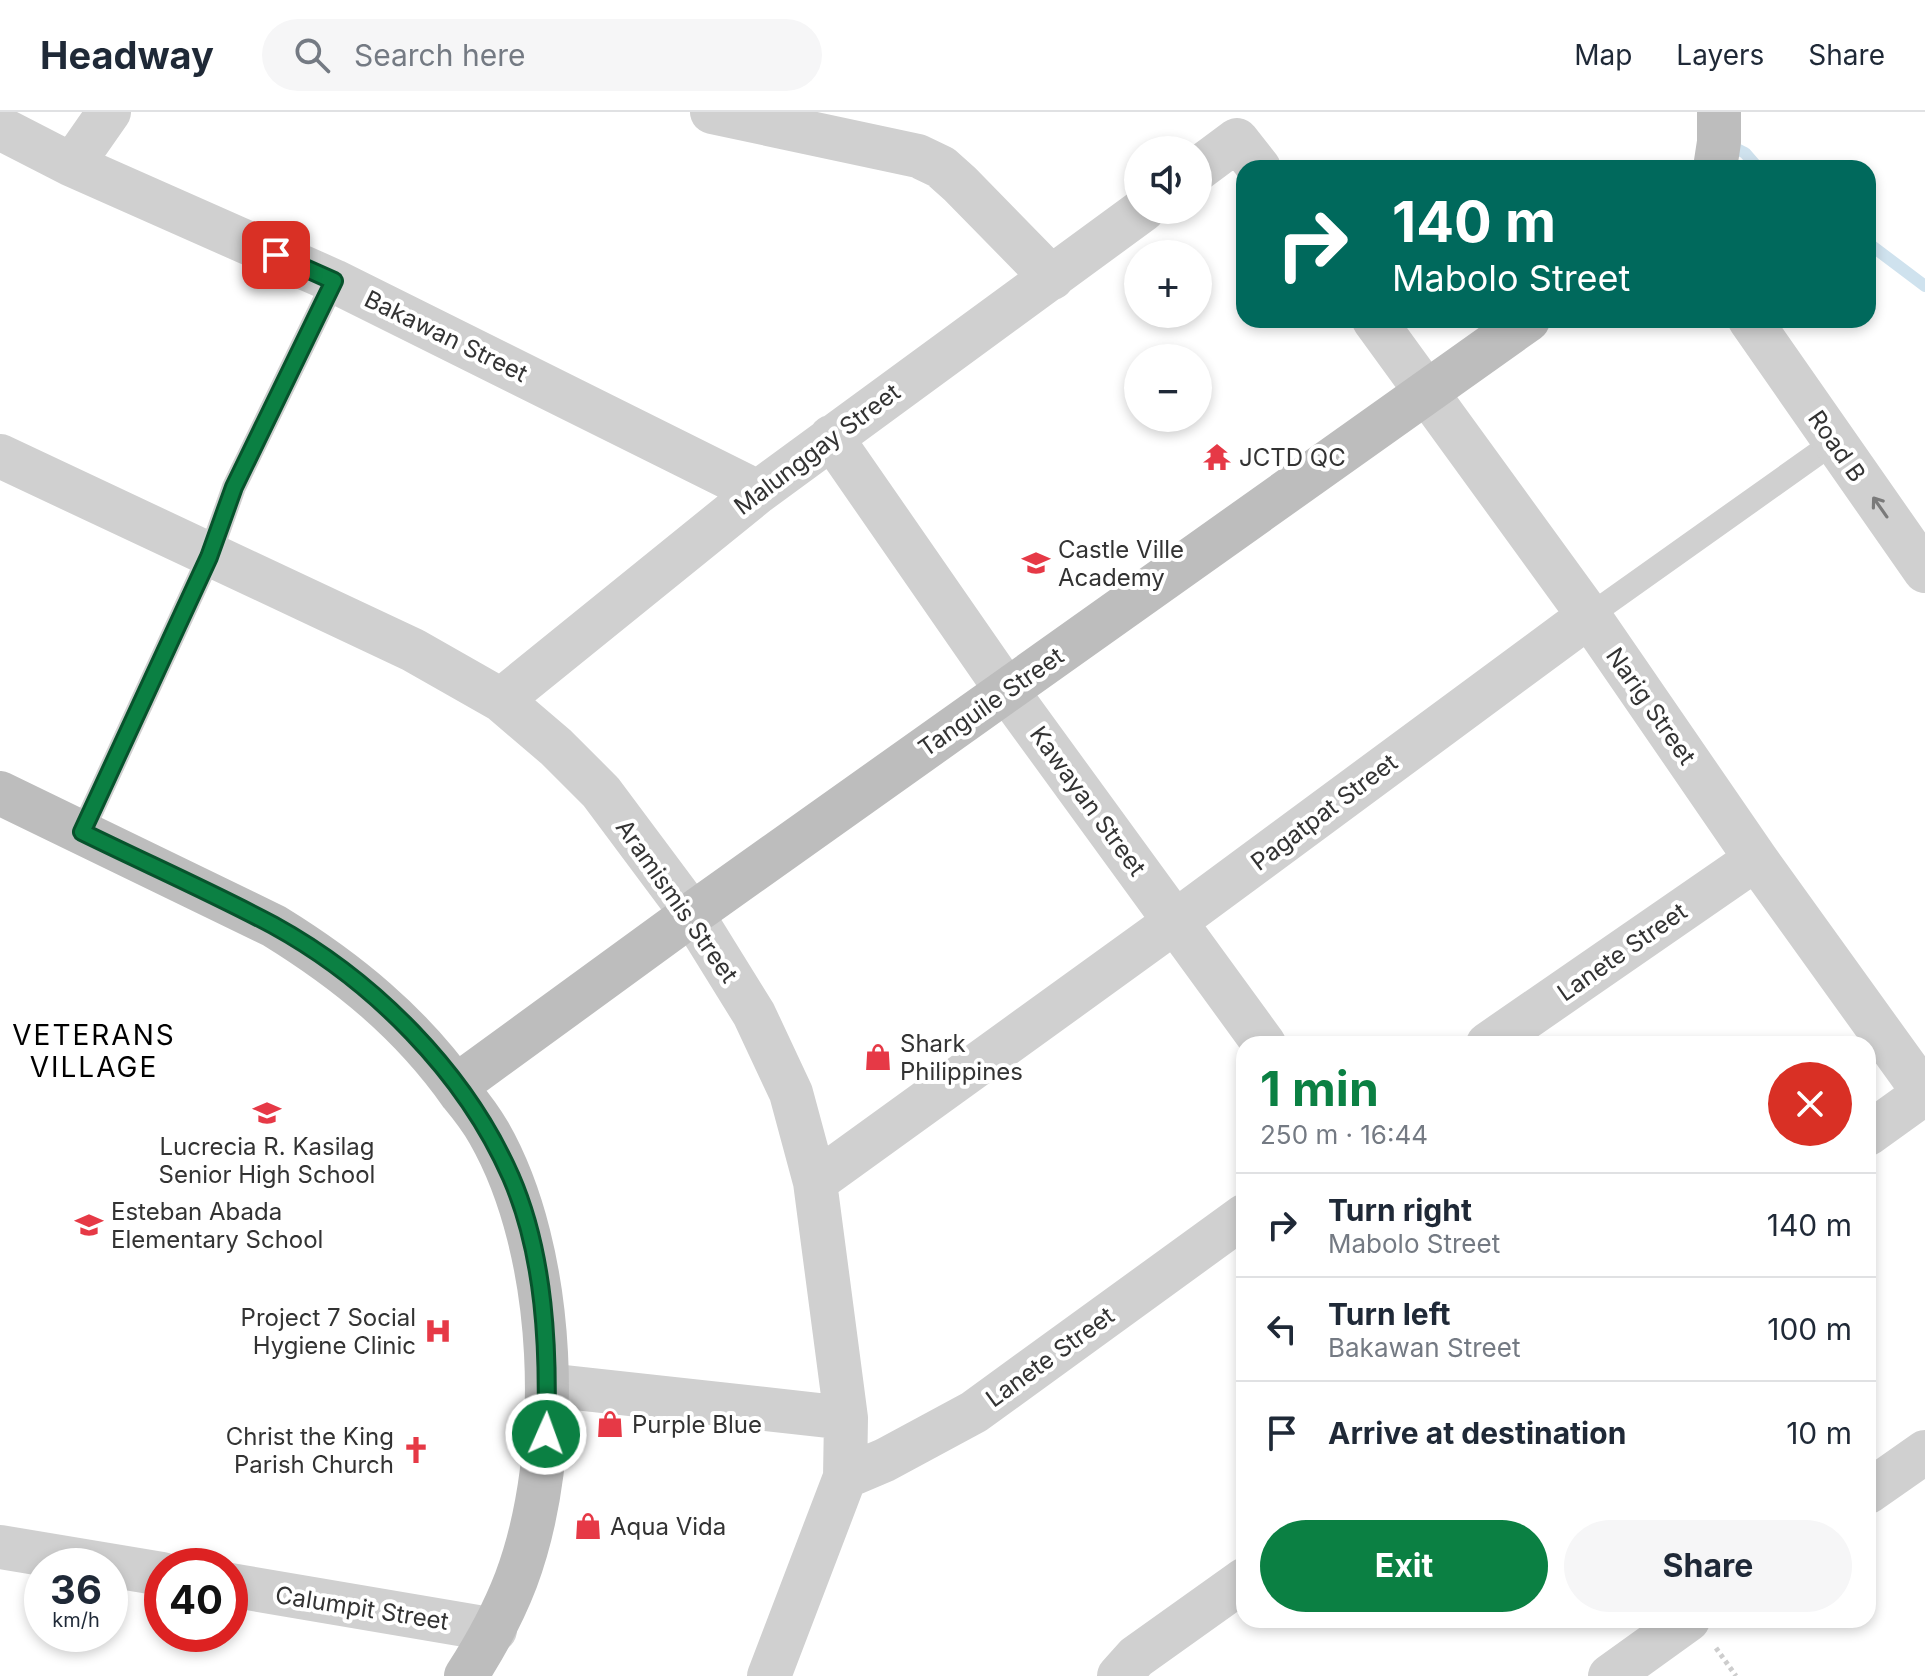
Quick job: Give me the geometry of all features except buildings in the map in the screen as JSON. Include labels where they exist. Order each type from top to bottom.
[{"type":"street","points":[[72,165],[109,112]]},
{"type":"street","points":[[712,112],[918,156],[941,167],[1052,278]]},
{"type":"street","points":[[1716,160],[1719,112]]},
{"type":"street","name":"Bakawan Street","points":[[0,128],[72,165],[334,281],[758,492]]},
{"type":"street","points":[[1212,165],[1248,154]]},
{"type":"street","name":"Malunggay Street","points":[[501,700],[758,492],[1124,224]]},
{"type":"street","name":"Narig Street","points":[[1380,328],[1589,616],[1756,859],[1925,1094]]},
{"type":"street","name":"Tanguile Street","points":[[456,1086],[692,914],[1517,328]]},
{"type":"street","name":"Road B","points":[[1756,328],[1925,571]]},
{"type":"street","name":"Kawayan Street","points":[[831,437],[1007,691],[1258,1036]]},
{"type":"street","name":"Aramismis Street","points":[[0,456],[209,557],[413,650],[501,700],[556,747],[601,792],[692,914],[754,1014],[791,1093],[815,1182],[846,1418],[845,1477],[769,1676]]},
{"type":"street","name":"Pagatpat Street","points":[[815,1182],[1176,921],[1589,616]]},
{"type":"street","points":[[0,793],[274,926],[317,953],[362,986],[403,1023],[437,1061],[489,1131],[512,1179],[538,1276],[546,1333],[546,1434],[535,1509],[517,1577],[495,1630],[466,1676]]},
{"type":"street","name":"Lanete Street","points":[[1500,1036],[1756,859]]},
{"type":"street","points":[[1876,1128],[1925,1094]]},
{"type":"street","name":"Lanete Street","points":[[845,1477],[885,1460],[974,1412],[1236,1222]]},
{"type":"street","points":[[547,1385],[846,1418]]},
{"type":"street","points":[[1876,1486],[1925,1452]]},
{"type":"street","points":[[0,1547],[144,1571]]},
{"type":"street","points":[[1119,1676],[1136,1657],[1236,1586]]},
{"type":"street","name":"Calumpit Street","points":[[248,1588],[495,1630]]},
{"type":"street","points":[[1610,1676],[1677,1628]]},
{"type":"lane","points":[[82,832],[209,557],[234,487],[334,281]]},
{"type":"lane","name":"Pagatpat Street","points":[[1589,616],[1834,442]]},
{"type":"waterway","points":[[1733,147],[1751,160]]},
{"type":"waterway","points":[[1876,249],[1925,286]]},
{"type":"place","name":"JCTD QC","points":[[1217,457]]},
{"type":"place","name":"Castle Ville Academy","points":[[1036,563]]},
{"type":"place","name":"Shark Philippines","points":[[878,1057]]},
{"type":"place","name":"Lucrecia R. Kasilag Senior High School","points":[[267,1113]]},
{"type":"place","name":"Esteban Abada Elementary School","points":[[89,1225]]},
{"type":"place","name":"Project 7 Social Hygiene Clinic","points":[[438,1331]]},
{"type":"place","name":"Purple Blue","points":[[610,1424]]},
{"type":"place","name":"Christ the King Parish Church","points":[[416,1450]]},
{"type":"place","name":"Aqua Vida","points":[[588,1526]]},
{"type":"district","name":"VETERANS VILLAGE","points":[[94,1051]]},
{"type":"route","points":[[276,255],[334,281],[234,487],[209,557],[82,832],[274,926],[317,953],[362,986],[403,1023],[437,1061],[489,1131],[512,1179],[527,1226],[546,1333],[546,1434]]}]
